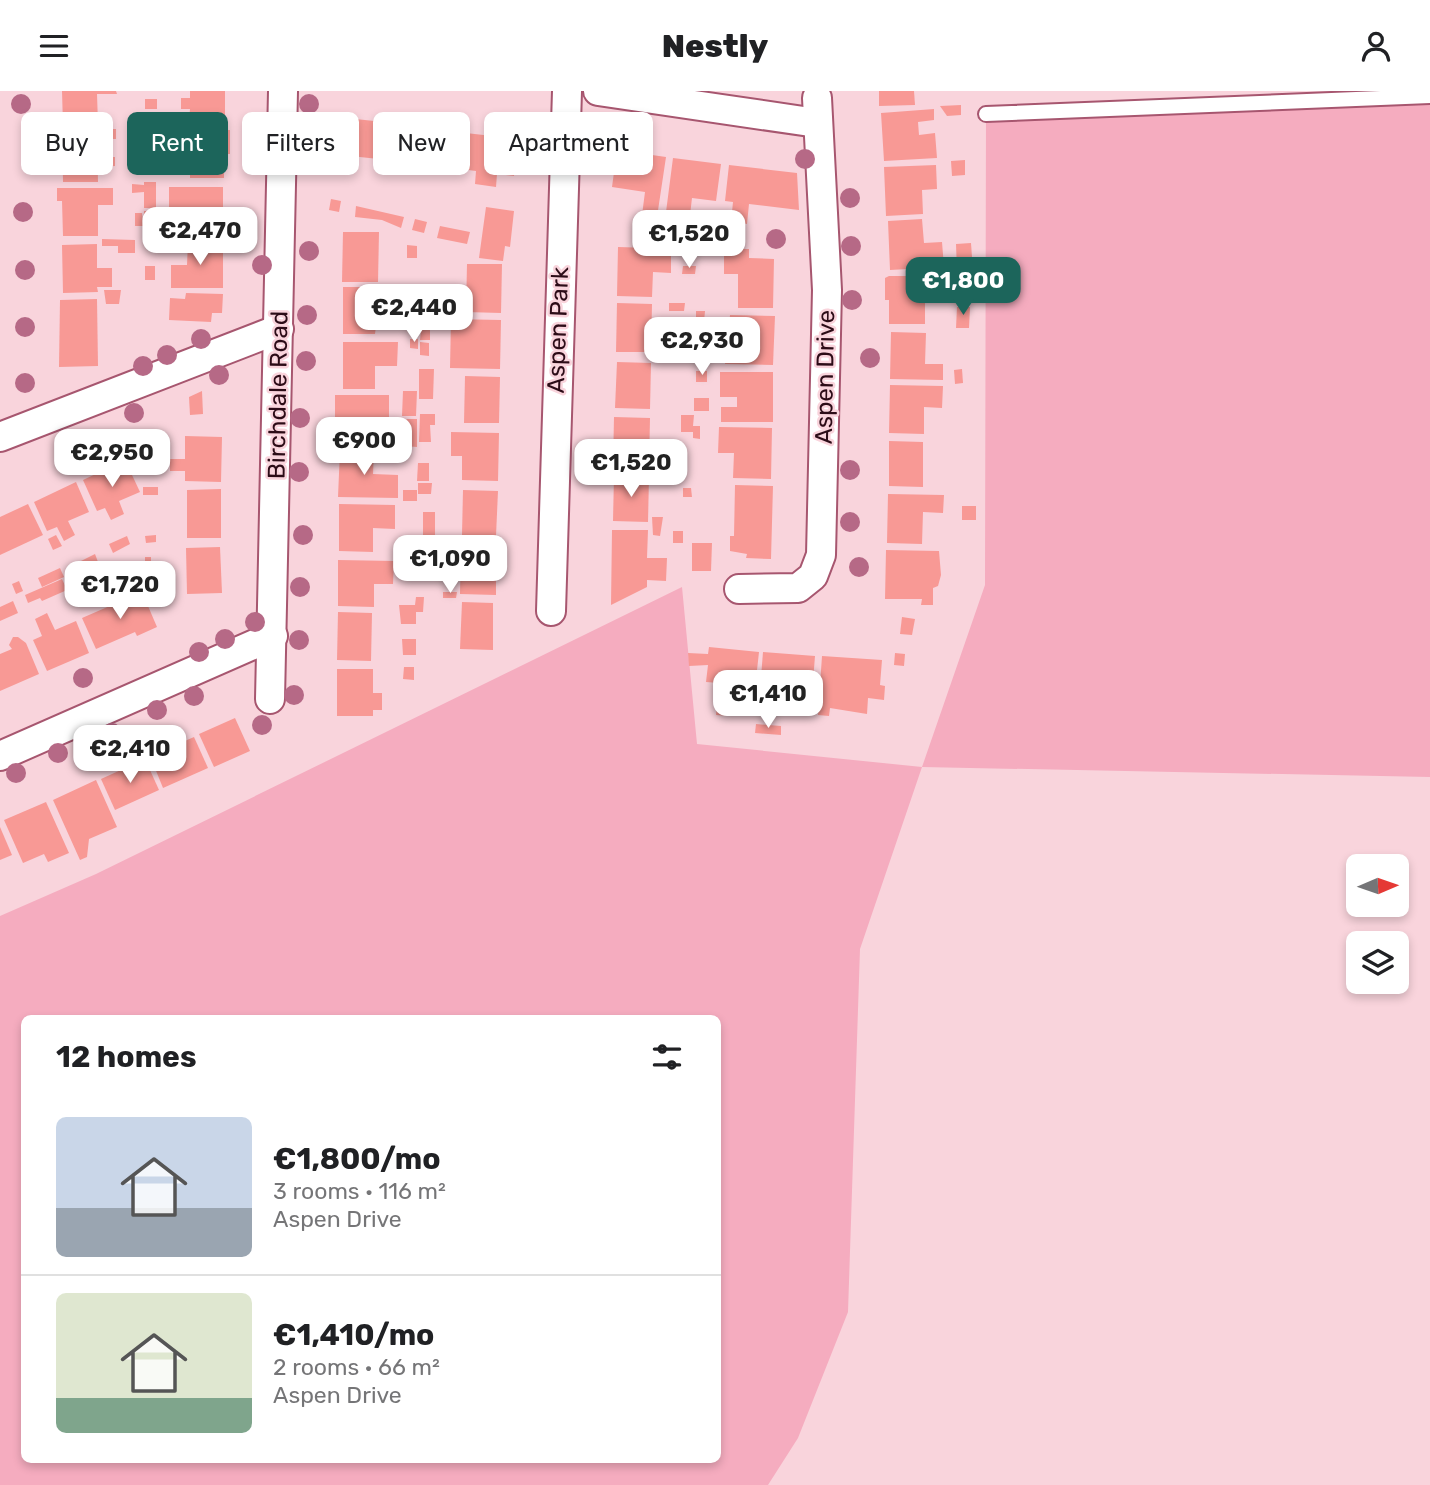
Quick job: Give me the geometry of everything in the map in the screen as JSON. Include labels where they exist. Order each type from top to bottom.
[{"type":"street","name":"Birchdale Road","points":[[270,698],[283,91]]},
{"type":"street","name":"Aspen Park","points":[[551,611],[567,91]]},
{"type":"street","name":"Aspen Drive","points":[[598,91],[817,111],[827,290],[821,555],[813,576],[798,588],[739,589]]},
{"type":"street","points":[[0,426],[0,437],[279,329]]},
{"type":"street","points":[[0,756],[272,636]]},
{"type":"lane","points":[[986,114],[1430,96]]},
{"type":"shaded area","points":[[1221,102],[1430,105],[1430,777],[922,767],[985,585],[986,114]]},
{"type":"shaded area","points":[[682,587],[697,744],[922,767],[860,949],[848,1312],[798,1438],[768,1485],[0,1485],[0,916],[96,874]]},
{"type":"building","points":[[62,91],[116,91],[117,94],[97,94],[98,112],[63,112]]},
{"type":"building","points":[[190,91],[225,91],[225,112],[190,112],[190,109],[181,109],[181,98],[190,98]]},
{"type":"building","points":[[879,91],[914,91],[915,105],[879,106]]},
{"type":"building","points":[[145,99],[157,99],[157,109],[145,109]]},
{"type":"building","points":[[961,105],[961,115],[947,116],[940,106]]},
{"type":"building","points":[[934,109],[934,120],[918,122],[919,135],[935,133],[937,158],[884,161],[881,113]]},
{"type":"building","points":[[359,119],[373,121],[373,158],[359,157]]},
{"type":"building","points":[[228,130],[230,130],[228,154]]},
{"type":"building","points":[[470,133],[484,135],[484,175],[497,175],[496,187],[475,184],[476,171],[470,170]]},
{"type":"building","points":[[653,155],[666,157],[657,217],[642,215],[645,192],[612,187],[614,175],[653,175]]},
{"type":"building","points":[[673,158],[721,164],[716,201],[692,198],[690,215],[666,212]]},
{"type":"building","points":[[965,160],[965,175],[952,176],[951,161]]},
{"type":"building","points":[[729,165],[797,173],[799,210],[749,204],[747,224],[731,222],[733,202],[725,201]]},
{"type":"building","points":[[936,165],[937,189],[922,190],[923,214],[886,216],[884,167]]},
{"type":"building","points":[[63,175],[98,175],[98,182],[63,182]]},
{"type":"building","points":[[190,175],[224,175],[224,178],[190,178]]},
{"type":"building","points":[[144,182],[156,182],[156,208],[144,208],[144,192],[132,193],[132,184],[144,185]]},
{"type":"building","points":[[169,187],[223,187],[223,233],[176,230],[176,210],[169,210]]},
{"type":"building","points":[[57,188],[113,188],[113,205],[98,205],[98,236],[63,236],[62,201],[57,201]]},
{"type":"building","points":[[331,199],[341,201],[339,212],[329,210]]},
{"type":"building","points":[[356,206],[404,217],[401,228],[382,220],[355,217]]},
{"type":"building","points":[[486,207],[514,211],[510,247],[505,246],[503,261],[479,258]]},
{"type":"building","points":[[144,211],[154,211],[155,236],[144,237]]},
{"type":"building","points":[[135,213],[142,213],[143,226],[135,226]]},
{"type":"building","points":[[415,219],[427,222],[424,233],[412,230]]},
{"type":"building","points":[[922,219],[924,243],[942,242],[944,267],[890,270],[888,221]]},
{"type":"building","points":[[679,225],[688,226],[688,231],[699,233],[698,241],[677,238]]},
{"type":"building","points":[[440,226],[470,232],[467,244],[437,238]]},
{"type":"building","points":[[343,232],[379,232],[378,282],[342,282]]},
{"type":"building","points":[[102,239],[135,240],[135,253],[118,253],[118,246],[102,246]]},
{"type":"building","points":[[188,242],[223,243],[223,288],[171,288],[171,265],[187,265]]},
{"type":"building","points":[[651,242],[671,242],[671,273],[653,272],[652,297],[617,296],[618,247],[651,248]]},
{"type":"building","points":[[971,243],[973,271],[957,271],[956,244]]},
{"type":"building","points":[[97,244],[97,268],[112,268],[112,287],[97,287],[98,292],[63,293],[62,245]]},
{"type":"building","points":[[407,245],[417,246],[417,258],[407,258]]},
{"type":"building","points":[[724,249],[749,249],[749,258],[774,259],[773,308],[738,308],[738,274],[724,274]]},
{"type":"building","points":[[467,264],[502,264],[501,313],[466,312]]},
{"type":"building","points":[[145,266],[155,266],[155,280],[145,280]]},
{"type":"building","points":[[683,266],[696,266],[695,274],[682,274]]},
{"type":"building","points":[[960,275],[974,275],[974,302],[960,302]]},
{"type":"building","points":[[954,276],[954,299],[925,299],[925,324],[889,324],[885,278]]},
{"type":"building","points":[[406,284],[419,284],[419,311],[406,311]]},
{"type":"building","points":[[343,287],[388,287],[388,311],[392,311],[392,326],[376,326],[375,334],[343,334]]},
{"type":"building","points":[[104,290],[121,290],[119,304],[106,304]]},
{"type":"building","points":[[186,293],[223,294],[222,313],[212,313],[211,322],[169,320],[170,298],[185,299]]},
{"type":"building","points":[[97,299],[98,366],[59,367],[60,300]]},
{"type":"building","points":[[426,299],[436,299],[436,310],[426,310]]},
{"type":"building","points":[[617,303],[652,304],[651,352],[616,352]]},
{"type":"building","points":[[669,303],[685,303],[684,311],[669,311]]},
{"type":"building","points":[[957,307],[970,307],[969,328],[956,328]]},
{"type":"building","points":[[696,311],[705,311],[704,322],[696,322]]},
{"type":"building","points":[[420,313],[420,321],[406,322],[405,315]]},
{"type":"building","points":[[730,315],[775,316],[773,365],[725,364]]},
{"type":"building","points":[[451,319],[501,320],[500,369],[450,368]]},
{"type":"building","points":[[421,330],[430,330],[430,340],[420,340]]},
{"type":"building","points":[[683,330],[694,331],[693,340],[682,339]]},
{"type":"building","points":[[891,332],[926,333],[925,364],[943,364],[943,380],[890,379]]},
{"type":"building","points":[[410,339],[418,339],[418,349],[410,348]]},
{"type":"building","points":[[343,342],[398,342],[397,366],[375,366],[375,389],[343,389]]},
{"type":"building","points":[[420,342],[429,343],[429,356],[420,355]]},
{"type":"building","points":[[617,362],[651,363],[650,409],[615,408]]},
{"type":"building","points":[[419,369],[434,369],[433,399],[419,399]]},
{"type":"building","points":[[962,369],[963,383],[955,384],[954,370]]},
{"type":"building","points":[[696,371],[707,371],[707,382],[696,382]]},
{"type":"building","points":[[720,372],[773,372],[773,422],[721,422],[721,407],[737,407],[737,397],[720,397]]},
{"type":"building","points":[[465,376],[500,377],[499,423],[464,423]]},
{"type":"building","points":[[890,385],[943,386],[942,408],[924,407],[924,434],[889,433]]},
{"type":"building","points":[[202,391],[203,414],[190,415],[189,397]]},
{"type":"building","points":[[403,391],[417,391],[416,416],[402,416]]},
{"type":"building","points":[[335,395],[389,395],[389,419],[374,419],[374,443],[343,443],[343,419],[335,419]]},
{"type":"building","points":[[694,398],[709,398],[709,411],[694,411]]},
{"type":"building","points":[[420,414],[435,414],[435,425],[430,425],[431,442],[419,442]]},
{"type":"building","points":[[681,415],[694,415],[693,426],[700,426],[700,439],[693,438],[693,432],[681,432]]},
{"type":"building","points":[[614,417],[650,418],[649,467],[613,466]]},
{"type":"building","points":[[404,419],[417,419],[417,447],[404,446]]},
{"type":"building","points":[[719,427],[772,428],[771,479],[733,478],[734,453],[718,453]]},
{"type":"building","points":[[451,432],[499,433],[498,481],[462,480],[462,456],[451,456]]},
{"type":"building","points":[[185,436],[222,437],[221,482],[185,481],[185,471],[170,471],[170,459],[185,459]]},
{"type":"building","points":[[889,441],[923,442],[923,487],[889,486]]},
{"type":"building","points":[[340,450],[374,451],[373,474],[398,475],[398,498],[338,497]]},
{"type":"building","points":[[125,460],[140,492],[119,501],[124,514],[111,520],[105,508],[97,511],[83,480]]},
{"type":"building","points":[[142,460],[154,460],[154,470],[143,471]]},
{"type":"building","points":[[418,463],[429,463],[429,481],[417,481]]},
{"type":"building","points":[[614,476],[649,477],[648,522],[613,521]]},
{"type":"building","points":[[76,482],[89,512],[68,521],[75,535],[64,541],[57,527],[47,531],[34,502]]},
{"type":"building","points":[[418,483],[432,483],[431,494],[418,494]]},
{"type":"building","points":[[735,485],[773,486],[771,559],[746,558],[747,554],[730,551],[730,536],[734,536]]},
{"type":"building","points":[[143,487],[158,487],[158,495],[143,495]]},
{"type":"building","points":[[683,488],[691,488],[692,497],[683,497]]},
{"type":"building","points":[[221,489],[221,538],[187,538],[187,490]]},
{"type":"building","points":[[403,490],[417,490],[417,501],[403,501]]},
{"type":"building","points":[[463,490],[498,491],[496,536],[462,535]]},
{"type":"building","points":[[888,494],[944,495],[943,513],[923,512],[922,544],[887,543]]},
{"type":"building","points":[[28,504],[43,535],[0,555],[0,517]]},
{"type":"building","points":[[339,504],[395,505],[395,529],[373,528],[373,552],[339,551]]},
{"type":"building","points":[[962,506],[976,506],[976,520],[962,520]]},
{"type":"building","points":[[423,512],[435,512],[435,537],[423,537]]},
{"type":"building","points":[[652,517],[663,517],[660,536],[653,535]]},
{"type":"building","points":[[612,530],[648,530],[647,558],[667,558],[666,581],[647,580],[647,587],[611,605]]},
{"type":"building","points":[[673,531],[683,531],[683,543],[673,543]]},
{"type":"building","points":[[56,535],[62,546],[53,550],[48,539]]},
{"type":"building","points":[[156,535],[156,542],[146,543],[145,536]]},
{"type":"building","points":[[127,536],[130,544],[113,553],[109,544]]},
{"type":"building","points":[[443,541],[458,541],[458,551],[443,551]]},
{"type":"building","points":[[692,543],[712,543],[711,571],[692,571]]},
{"type":"building","points":[[461,546],[496,547],[496,595],[460,594]]},
{"type":"building","points":[[220,547],[222,593],[187,594],[186,548]]},
{"type":"building","points":[[886,550],[939,551],[941,575],[938,586],[933,588],[933,605],[921,605],[922,599],[885,599]]},
{"type":"building","points":[[95,554],[98,562],[82,568],[79,562]]},
{"type":"building","points":[[145,557],[151,557],[151,571],[145,571],[145,586],[129,586],[128,563],[145,563]]},
{"type":"building","points":[[420,558],[434,558],[434,566],[420,566]]},
{"type":"building","points":[[338,560],[394,561],[393,584],[374,584],[374,607],[338,606]]},
{"type":"building","points":[[87,567],[93,581],[83,586],[77,571]]},
{"type":"building","points":[[98,567],[104,580],[96,584],[90,570]]},
{"type":"building","points":[[60,568],[64,577],[42,587],[38,578]]},
{"type":"building","points":[[402,571],[415,571],[415,581],[402,580]]},
{"type":"building","points":[[62,579],[67,590],[42,601],[40,598],[28,603],[25,595]]},
{"type":"building","points":[[19,581],[23,591],[16,594],[12,584]]},
{"type":"building","points":[[142,592],[157,627],[137,636],[135,632],[96,649],[82,618]]},
{"type":"building","points":[[443,592],[457,592],[456,598],[443,598]]},
{"type":"building","points":[[416,597],[424,597],[423,612],[416,612],[416,624],[401,624],[399,605],[415,605]]},
{"type":"building","points":[[13,601],[18,613],[0,621],[0,607]]},
{"type":"building","points":[[462,602],[493,603],[493,650],[460,649]]},
{"type":"building","points":[[338,612],[372,613],[371,661],[337,660]]},
{"type":"building","points":[[47,613],[55,630],[76,621],[89,653],[47,671],[33,640],[42,636],[35,619]]},
{"type":"building","points":[[902,617],[915,619],[912,635],[900,634]]},
{"type":"building","points":[[13,637],[26,643],[39,674],[0,691],[0,654],[12,649],[9,645]]},
{"type":"building","points":[[402,639],[416,639],[416,655],[403,655]]},
{"type":"building","points":[[709,647],[759,652],[755,688],[733,686],[730,716],[716,715],[719,683],[706,682],[708,665],[689,666],[688,653],[708,654]]},
{"type":"building","points":[[763,652],[815,656],[812,694],[760,690]]},
{"type":"building","points":[[895,653],[905,654],[904,666],[894,665]]},
{"type":"building","points":[[822,656],[882,660],[880,685],[885,686],[884,700],[868,698],[867,714],[830,708],[829,716],[818,715]]},
{"type":"building","points":[[404,667],[414,667],[414,680],[403,679]]},
{"type":"building","points":[[337,669],[373,669],[373,693],[382,693],[382,710],[373,710],[373,716],[337,716]]},
{"type":"building","points":[[235,718],[250,751],[214,767],[199,734]]},
{"type":"building","points":[[756,724],[781,726],[781,735],[755,733]]},
{"type":"building","points":[[194,737],[208,768],[163,788],[150,756]]},
{"type":"building","points":[[145,759],[159,790],[115,810],[101,779]]},
{"type":"building","points":[[96,780],[117,827],[89,839],[87,857],[80,860],[53,800]]},
{"type":"building","points":[[46,802],[69,853],[48,862],[44,854],[23,863],[4,820]]},
{"type":"building","points":[[0,827],[12,855],[0,860]]}]
